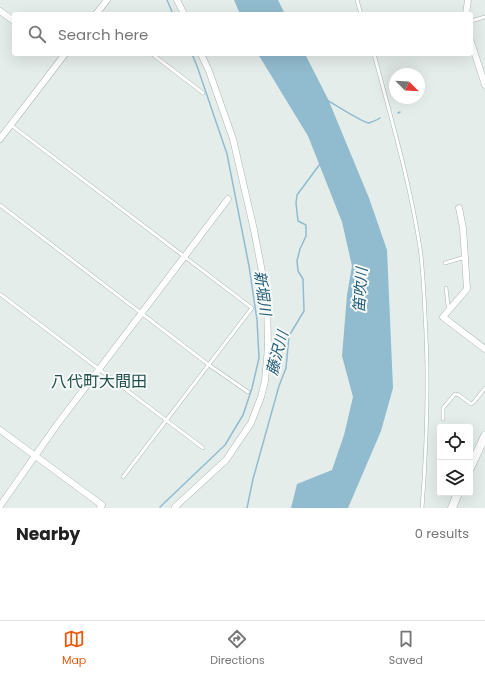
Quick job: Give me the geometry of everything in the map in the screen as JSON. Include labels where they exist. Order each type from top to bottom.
[{"type":"main road","points":[[473,462],[485,436]]},
{"type":"main road","points":[[452,508],[457,496]]},
{"type":"street","points":[[99,12],[107,0]]},
{"type":"street","points":[[177,0],[183,12]]},
{"type":"street","points":[[466,12],[468,0]]},
{"type":"street","points":[[0,11],[12,20]]},
{"type":"street","points":[[473,48],[485,85]]},
{"type":"street","points":[[0,139],[61,56]]},
{"type":"street","points":[[174,507],[226,460],[252,423],[262,397],[268,347],[267,298],[254,230],[233,139],[209,71],[202,56]]},
{"type":"street","points":[[0,506],[35,455],[98,370],[228,199]]},
{"type":"street","points":[[459,208],[463,228],[467,289],[443,317],[485,349]]},
{"type":"street","points":[[0,430],[102,505],[100,508]]},
{"type":"lane","points":[[357,0],[360,12]]},
{"type":"lane","points":[[473,20],[485,17]]},
{"type":"lane","points":[[155,56],[203,92]]},
{"type":"lane","points":[[375,56],[406,172],[415,219],[423,275],[428,383],[427,451],[422,508]]},
{"type":"lane","points":[[11,125],[252,308],[123,477]]},
{"type":"lane","points":[[0,205],[142,312],[209,365],[248,392]]},
{"type":"lane","points":[[445,263],[465,257]]},
{"type":"lane","points":[[446,288],[448,305],[450,309]]},
{"type":"lane","points":[[0,294],[98,370],[203,448]]},
{"type":"lane","points":[[443,419],[443,408],[455,394],[459,395],[471,404],[485,388]]},
{"type":"water","points":[[234,0],[278,0],[284,12],[239,12]]},
{"type":"water","name":"笛吹川","points":[[259,56],[306,56],[328,99],[369,198],[387,250],[393,388],[381,431],[348,508],[291,508],[297,484],[332,470],[344,435],[353,397],[342,356],[347,295],[352,266],[342,222],[308,136]]},
{"type":"waterway","name":"新堀川","points":[[167,0],[172,12]]},
{"type":"waterway","name":"新堀川","points":[[160,507],[225,445],[243,415],[252,388],[259,358],[257,320],[249,266],[227,154],[193,56]]},
{"type":"waterway","points":[[327,100],[366,122],[369,123],[380,118]]},
{"type":"waterway","name":"藤沢川","points":[[247,508],[253,479],[279,386],[286,368],[289,336],[304,311],[303,279],[298,271],[297,261],[300,249],[306,236],[306,225],[298,221],[296,203],[297,195],[320,164]]},
{"type":"district","name":"八代町大間田","points":[[99,381]]}]
